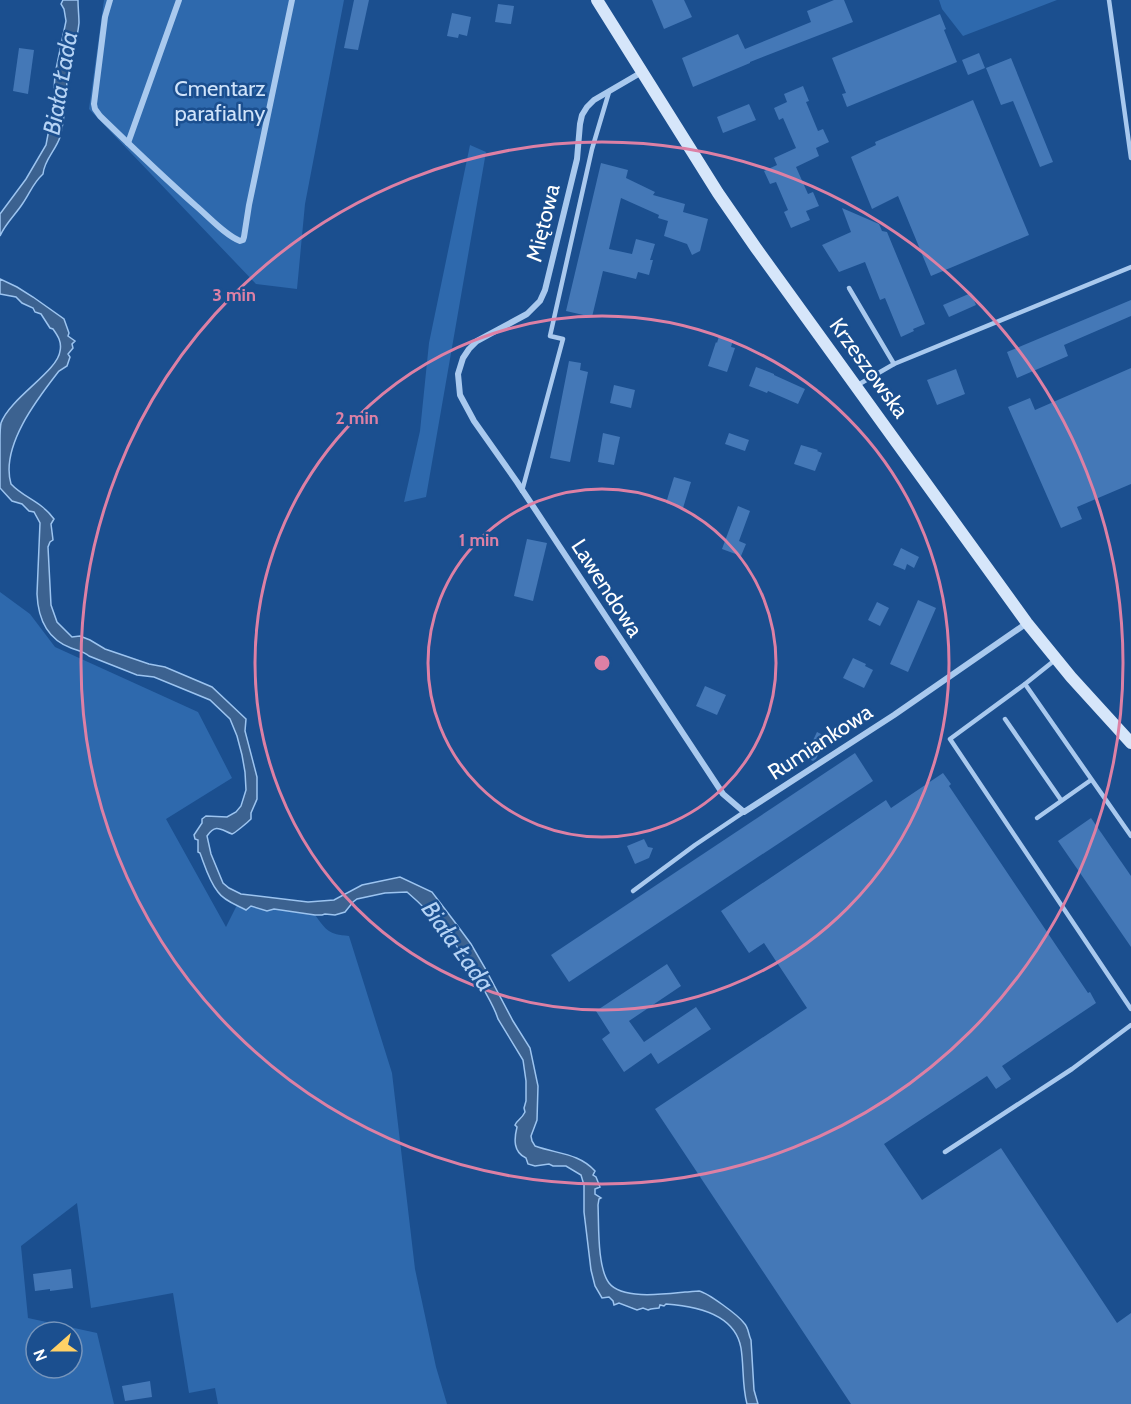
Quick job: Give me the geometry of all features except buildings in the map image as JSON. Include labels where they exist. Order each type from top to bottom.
[{"type":"main road","name":"Krzeszowska","points":[[597,0],[725,202],[856,386],[1027,623],[1131,743]]},
{"type":"street","points":[[110,0],[105,17],[93,104],[97,113],[209,218],[238,241],[243,240],[292,0]]},
{"type":"street","points":[[128,143],[179,0]]},
{"type":"street","name":"Miętowa","points":[[458,374],[465,354],[473,344],[527,314],[540,301],[545,290],[577,159],[582,115],[594,100],[642,71]]},
{"type":"street","name":"Lawendowa","points":[[458,374],[463,402],[474,421],[723,794],[744,812]]},
{"type":"street","name":"Rumiankowa","points":[[744,812],[894,715],[1027,623]]},
{"type":"lane","points":[[1109,0],[1131,158]]},
{"type":"lane","points":[[522,491],[562,339],[550,336],[592,149],[609,91]]},
{"type":"lane","points":[[856,386],[894,364],[1131,267]]},
{"type":"lane","points":[[849,288],[894,364]]},
{"type":"lane","points":[[1056,659],[950,739],[1131,1009]]},
{"type":"lane","points":[[1025,684],[1131,836]]},
{"type":"lane","points":[[1005,718],[1061,801]]},
{"type":"lane","points":[[1036,818],[1091,780]]},
{"type":"lane","name":"Rumiankowa","points":[[633,891],[744,812]]},
{"type":"lane","points":[[945,1152],[1072,1069],[1131,1025]]},
{"type":"green space","name":"Cmentarz parafialny","points":[[104,0],[344,0],[305,204],[297,289],[256,284],[89,109]]},
{"type":"green space","points":[[939,0],[1057,0],[963,36],[942,9]]},
{"type":"green space","points":[[470,145],[486,152],[426,497],[404,502],[420,431],[429,343]]},
{"type":"green space","points":[[0,592],[30,614],[55,647],[198,712],[232,778],[166,819],[226,927],[237,905],[246,910],[251,906],[267,911],[274,909],[315,915],[329,931],[349,936],[392,1073],[415,1269],[436,1367],[447,1404],[218,1404],[215,1388],[189,1393],[173,1293],[91,1308],[77,1203],[21,1246],[28,1318],[37,1320],[24,1320],[24,1380],[84,1380],[84,1330],[97,1333],[114,1404],[0,1404]]},
{"type":"water","name":"Biała Łada","points":[[63,0],[78,0],[79,23],[67,82],[60,137],[43,174],[0,236],[0,214],[26,179],[46,145],[53,108],[55,74],[66,21],[61,4]]},
{"type":"water","name":"Biała Łada","points":[[0,279],[33,297],[64,319],[68,336],[75,341],[68,354],[70,357],[67,366],[59,371],[50,382],[23,423],[11,454],[9,469],[11,484],[44,508],[54,519],[51,524],[53,540],[48,547],[51,605],[57,622],[72,637],[80,636],[105,649],[165,667],[212,687],[246,719],[245,731],[257,777],[257,799],[251,819],[232,834],[216,829],[207,836],[211,854],[223,883],[241,894],[308,902],[334,900],[362,885],[400,877],[432,892],[471,944],[530,1048],[538,1086],[537,1120],[531,1136],[532,1141],[535,1146],[582,1161],[595,1171],[593,1175],[600,1187],[595,1189],[595,1194],[601,1198],[598,1205],[602,1267],[609,1283],[624,1292],[644,1295],[699,1291],[736,1315],[746,1325],[751,1340],[754,1390],[758,1404],[747,1404],[741,1348],[737,1336],[723,1320],[690,1307],[666,1304],[660,1305],[659,1308],[637,1310],[619,1303],[614,1305],[609,1297],[602,1298],[595,1286],[591,1270],[584,1212],[584,1185],[581,1175],[566,1166],[528,1164],[526,1158],[517,1149],[515,1136],[517,1127],[515,1125],[525,1112],[526,1101],[523,1060],[468,963],[450,937],[419,902],[407,892],[385,893],[357,899],[345,912],[335,915],[315,915],[274,909],[267,911],[251,906],[246,910],[224,898],[215,888],[198,852],[198,840],[194,835],[206,816],[227,817],[236,812],[241,806],[246,790],[242,755],[230,719],[210,700],[154,677],[137,675],[63,644],[45,627],[39,611],[37,594],[40,523],[34,512],[12,501],[0,488],[0,430],[1,423],[14,404],[57,359],[60,345],[53,329],[41,314],[16,297],[0,294]]}]
